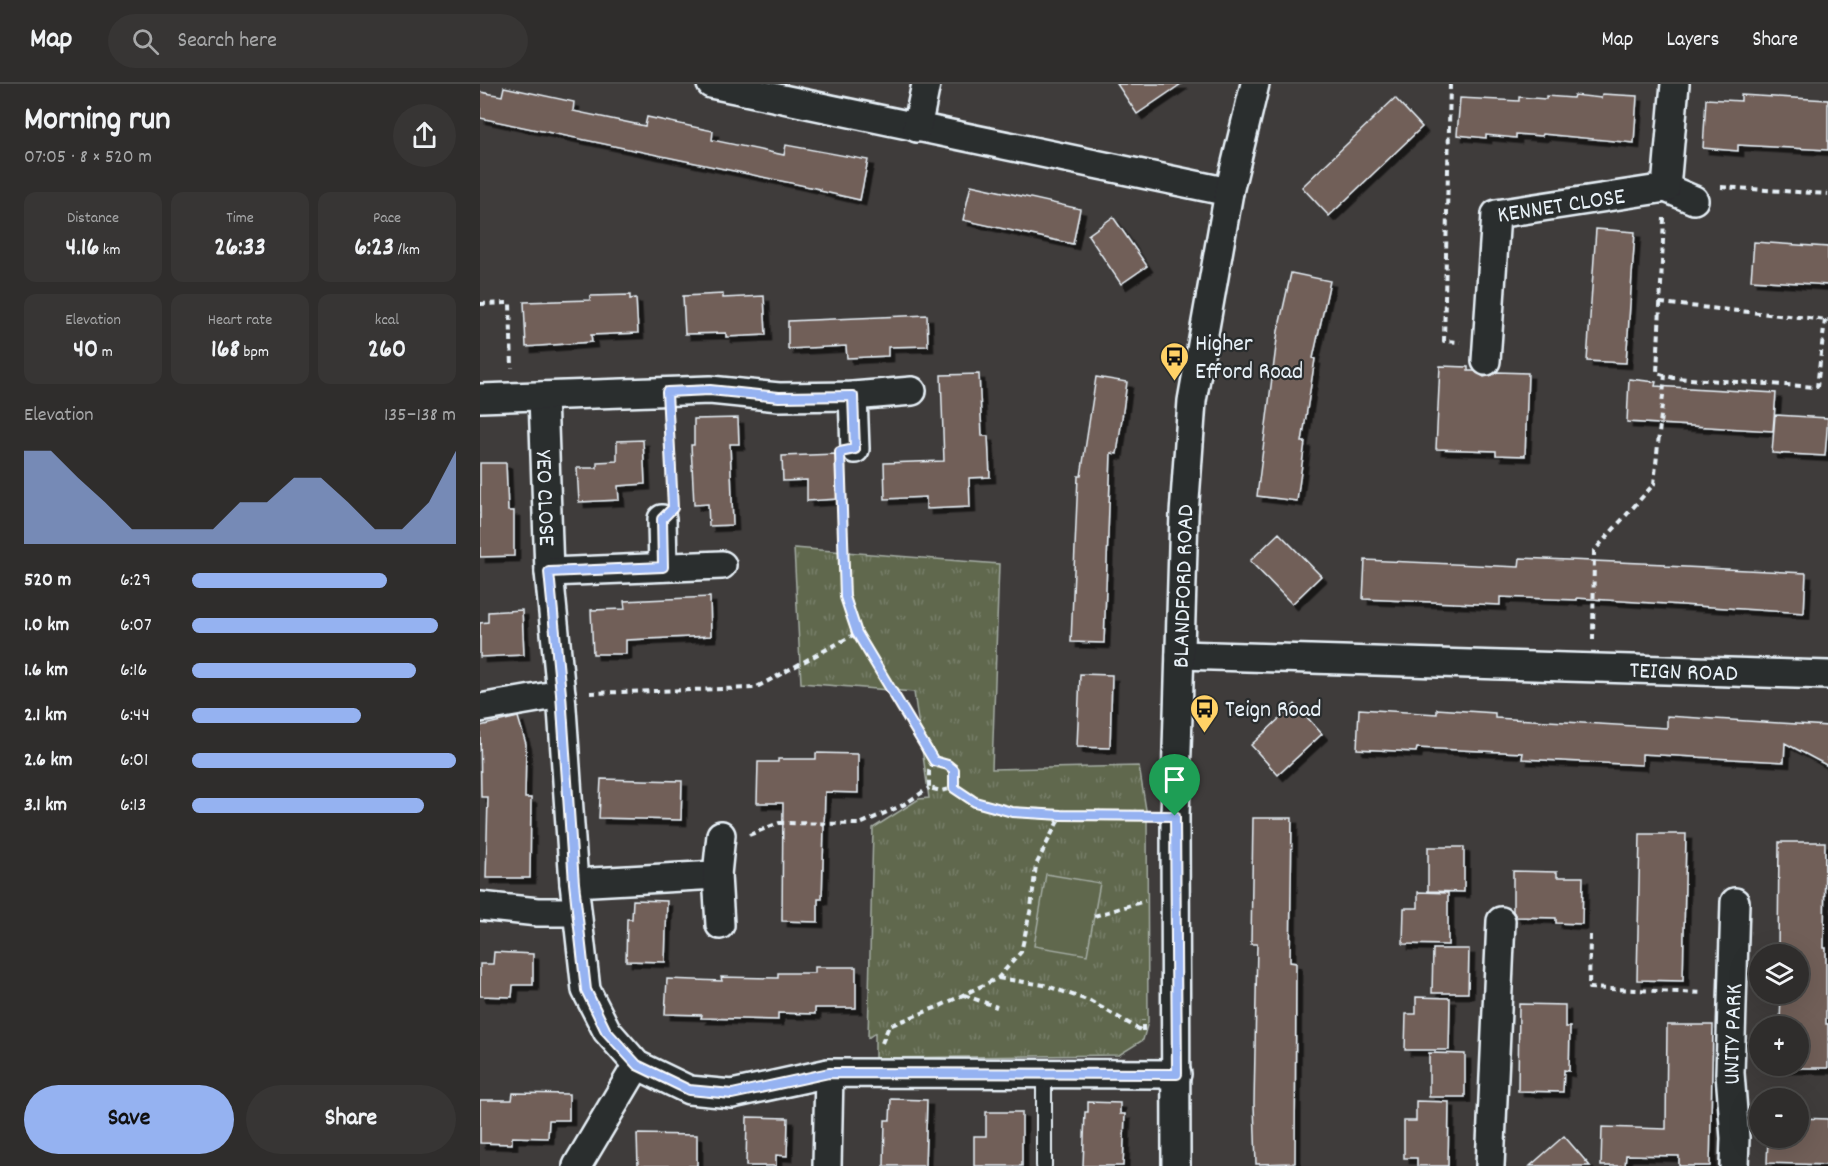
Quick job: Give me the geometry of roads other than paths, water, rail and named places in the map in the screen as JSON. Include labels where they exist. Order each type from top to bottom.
[{"type":"street","points":[[711,84],[1229,192]]},
{"type":"street","points":[[917,128],[926,84]]},
{"type":"street","name":"BLANDFORD ROAD","points":[[1176,1166],[1175,816],[1184,514],[1192,401],[1229,192],[1255,84]]},
{"type":"street","points":[[1675,84],[1666,188],[1694,200]]},
{"type":"street","name":"KENNET CLOSE","points":[[1486,361],[1496,214],[1666,188]]},
{"type":"street","points":[[480,398],[710,390],[779,397],[853,396],[912,391]]},
{"type":"street","name":"YEO CLOSE","points":[[543,396],[549,572],[561,694],[574,883],[586,990],[606,1031],[637,1065],[689,1090],[732,1094],[829,1073],[868,1075],[1044,1074],[1177,1063]]},
{"type":"street","points":[[853,396],[855,449]]},
{"type":"street","points":[[662,519],[663,567]]},
{"type":"street","points":[[549,572],[722,565]]},
{"type":"street","name":"TEIGN ROAD","points":[[1180,656],[1828,675]]},
{"type":"street","points":[[480,708],[561,694]]},
{"type":"street","points":[[720,925],[717,874],[722,835]]},
{"type":"street","points":[[574,883],[717,874]]},
{"type":"street","name":"UNITY PARK","points":[[1734,1166],[1735,1138],[1730,1073],[1735,902]]},
{"type":"street","points":[[480,906],[538,912],[577,912]]},
{"type":"street","points":[[1490,1166],[1501,921]]},
{"type":"street","points":[[577,1166],[637,1065]]},
{"type":"street","points":[[827,1166],[829,1073]]},
{"type":"lane","points":[[1044,1074],[1044,1166]]},
{"type":"place","name":"Higher Efford Road","points":[[1174,382]]},
{"type":"place","name":"Teign Road","points":[[1204,734]]}]
